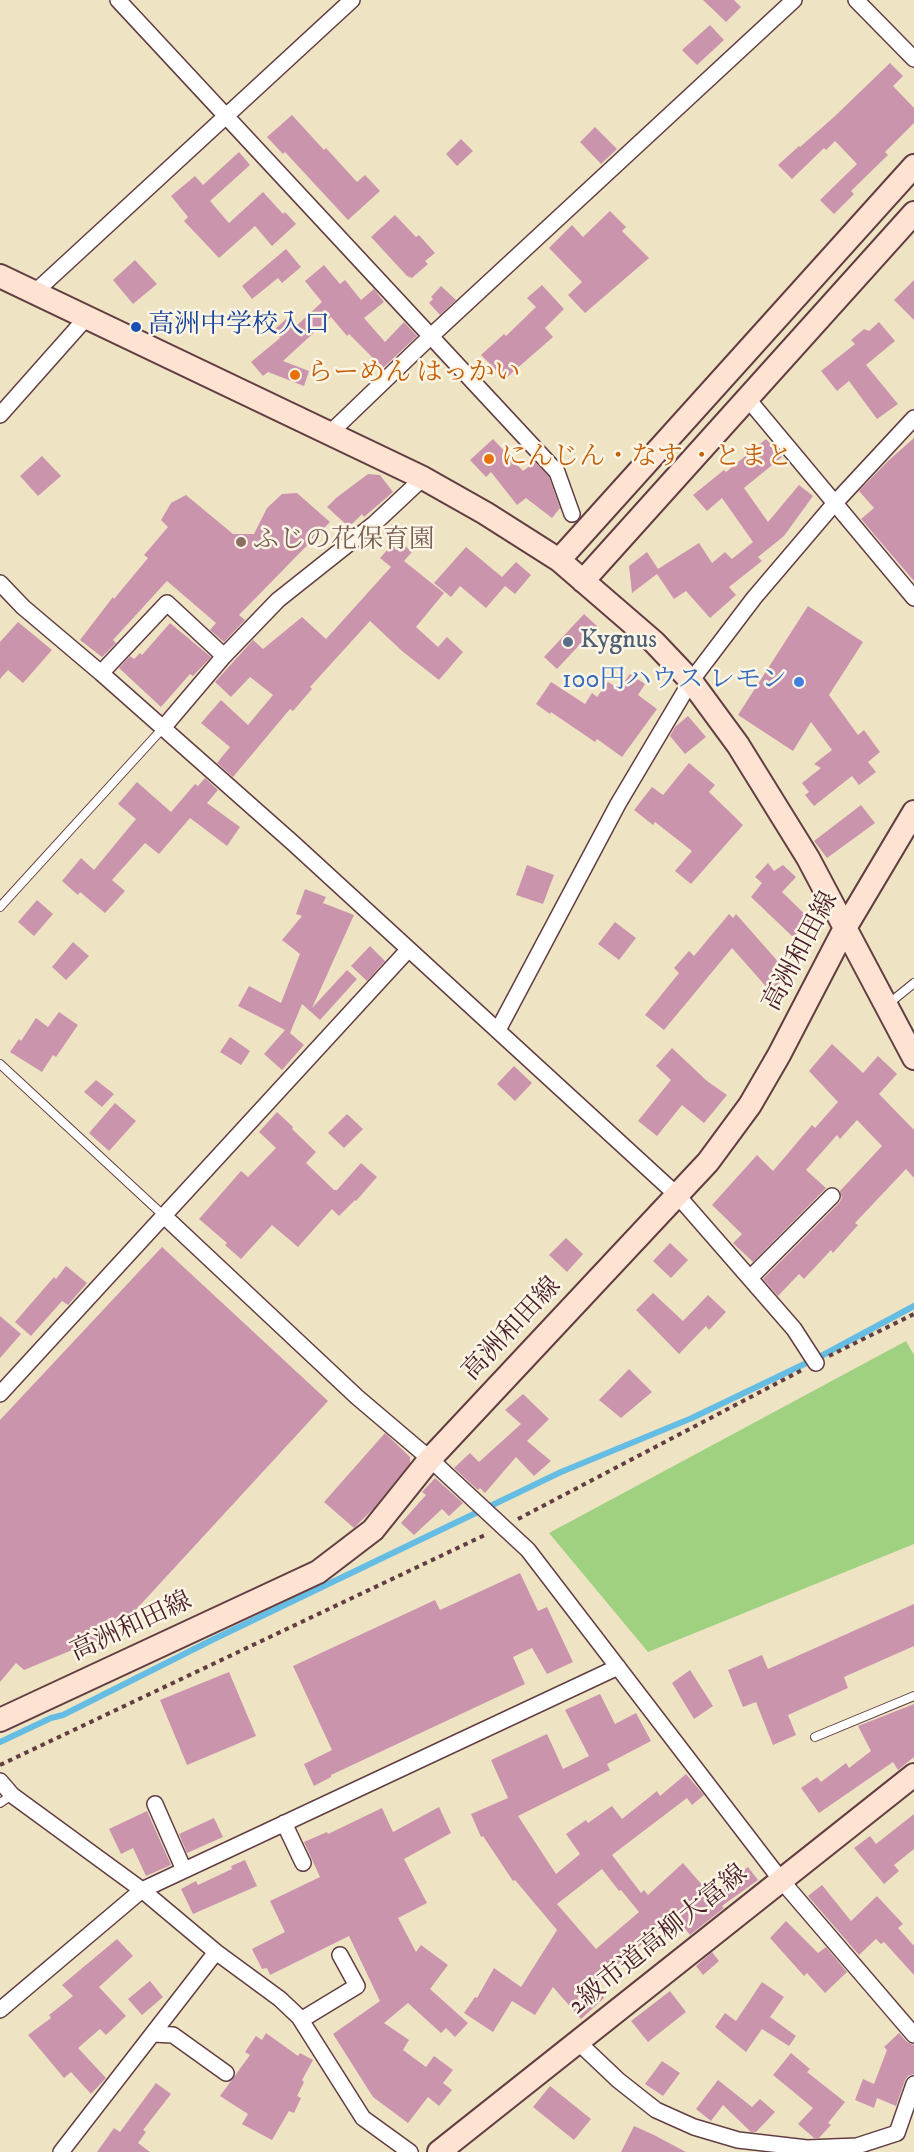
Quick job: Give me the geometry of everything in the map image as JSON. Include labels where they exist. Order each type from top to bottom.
[{"type":"street","points":[[118,0],[557,472],[572,514]]},
{"type":"street","points":[[35,292],[352,0]]},
{"type":"street","points":[[330,433],[430,336],[794,0]]},
{"type":"street","points":[[856,0],[913,56]]},
{"type":"street","points":[[559,560],[914,166]]},
{"type":"street","points":[[583,581],[914,213]]},
{"type":"street","points":[[0,276],[423,478],[485,513],[559,560],[654,642],[692,681],[738,745],[808,858],[914,1058]]},
{"type":"street","points":[[0,415],[87,317]]},
{"type":"street","points":[[747,398],[914,598]]},
{"type":"street","points":[[498,1030],[618,804],[692,681],[754,598],[834,504],[914,418]]},
{"type":"street","points":[[163,728],[224,656],[278,600],[375,523],[423,478]]},
{"type":"street","points":[[0,583],[23,607],[293,843],[678,1196],[794,1329],[816,1363]]},
{"type":"street","points":[[101,673],[167,603],[224,656]]},
{"type":"street","name":"高洲和田線","points":[[0,1720],[318,1572],[373,1530],[430,1459],[708,1162],[750,1105],[779,1055],[845,928],[914,812]]},
{"type":"street","points":[[0,1395],[408,950]]},
{"type":"street","points":[[750,1278],[832,1196]]},
{"type":"street","points":[[163,1215],[357,1397],[430,1459],[528,1550],[781,1880],[914,2035]]},
{"type":"street","points":[[0,2010],[142,1890],[618,1667]]},
{"type":"street","name":"2級市道高柳大富線","points":[[439,2152],[914,1775]]},
{"type":"street","points":[[0,1781],[6,1799],[142,1890],[216,1952],[280,1999],[301,2020],[363,2118],[410,2152]]},
{"type":"street","points":[[155,1804],[184,1870]]},
{"type":"street","points":[[284,1823],[303,1863]]},
{"type":"street","points":[[61,2152],[216,1952]]},
{"type":"street","points":[[301,2020],[357,1986],[340,1955]]},
{"type":"street","points":[[153,2034],[173,2035],[225,2073]]},
{"type":"street","points":[[578,2042],[618,2080],[656,2110],[694,2127],[738,2140],[807,2148],[857,2146],[897,2133],[914,2084]]},
{"type":"lane","points":[[0,907],[163,728]]},
{"type":"lane","points":[[886,1006],[914,983]]},
{"type":"lane","points":[[0,1064],[163,1215]]},
{"type":"lane","points":[[815,1737],[914,1696]]},
{"type":"path","points":[[0,1765],[503,1526],[914,1314]]},
{"type":"green space","points":[[906,1341],[914,1355],[914,1544],[648,1652],[549,1533]]},
{"type":"building","points":[[703,0],[734,0],[741,7],[726,22]]},
{"type":"building","points":[[710,25],[724,40],[697,65],[682,50]]},
{"type":"building","points":[[890,63],[903,76],[893,86],[914,108],[914,123],[885,152],[888,155],[851,191],[854,194],[834,214],[820,200],[857,164],[835,141],[826,150],[824,148],[792,179],[778,165],[834,117]]},
{"type":"building","points":[[292,115],[357,182],[365,175],[380,191],[348,220],[285,152],[283,154],[267,137]]},
{"type":"building","points":[[595,127],[617,149],[601,164],[580,142]]},
{"type":"building","points":[[461,139],[473,151],[457,166],[446,154]]},
{"type":"building","points":[[239,152],[250,165],[210,201],[229,223],[263,192],[283,214],[285,212],[296,224],[272,246],[255,226],[219,258],[184,221],[188,217],[171,196],[195,176],[203,185]]},
{"type":"building","points":[[610,211],[626,227],[622,231],[649,258],[585,313],[568,295],[582,282],[549,248],[572,225],[583,237]]},
{"type":"building","points":[[395,215],[416,237],[419,235],[435,253],[425,261],[428,264],[412,278],[407,276],[371,237]]},
{"type":"building","points":[[286,249],[301,267],[282,283],[278,278],[252,299],[242,286]]},
{"type":"building","points":[[135,260],[157,284],[133,304],[113,280]]},
{"type":"building","points":[[324,265],[340,284],[345,280],[361,300],[374,289],[384,302],[364,318],[385,342],[404,322],[417,336],[383,368],[349,334],[347,336],[331,317],[283,361],[309,371],[304,386],[268,372],[263,376],[251,362],[280,338],[274,330],[286,319],[294,328],[322,302],[305,281]]},
{"type":"building","points":[[914,280],[914,320],[894,300]]},
{"type":"building","points":[[542,285],[564,309],[545,328],[553,337],[505,379],[481,355],[504,334],[506,336],[536,307],[527,298]]},
{"type":"building","points":[[441,286],[456,300],[440,315],[429,303],[433,299],[431,297]]},
{"type":"building","points":[[879,322],[895,341],[866,365],[898,404],[877,419],[849,381],[837,391],[821,371],[855,344],[851,340],[864,329],[869,331]]},
{"type":"building","points":[[914,438],[914,581],[861,519],[874,508],[859,491]]},
{"type":"building","points":[[493,439],[523,471],[535,462],[549,477],[560,508],[552,518],[526,498],[517,505],[491,472],[486,477],[470,460]]},
{"type":"building","points":[[766,439],[782,457],[744,488],[768,522],[799,485],[813,496],[784,536],[758,557],[762,561],[729,587],[736,595],[710,618],[686,591],[674,599],[657,574],[632,593],[629,566],[647,552],[658,569],[699,543],[712,563],[725,552],[732,559],[753,542],[722,498],[707,511],[693,495],[724,470],[726,472]]},
{"type":"building","points":[[42,456],[61,476],[38,496],[20,476]]},
{"type":"building","points":[[368,474],[380,475],[393,492],[364,517],[362,514],[349,527],[327,507]]},
{"type":"building","points":[[297,493],[330,522],[239,615],[245,620],[224,642],[210,630],[216,623],[167,581],[113,640],[116,643],[102,657],[80,640],[113,597],[114,599],[148,558],[144,555],[168,527],[161,520],[171,503],[186,495],[233,534],[254,534],[267,508],[282,494]]},
{"type":"building","points":[[397,539],[412,552],[404,561],[444,593],[416,627],[438,647],[447,637],[463,652],[439,680],[402,651],[370,621],[310,687],[312,689],[293,711],[290,709],[233,777],[217,763],[230,747],[201,723],[221,700],[248,725],[273,695],[250,677],[231,697],[215,682],[253,640],[263,649],[302,617],[326,639],[391,567],[380,558]]},
{"type":"building","points":[[466,547],[502,577],[516,562],[531,575],[515,594],[505,586],[486,608],[460,586],[451,597],[434,583]]},
{"type":"building","points":[[808,606],[863,642],[829,695],[858,735],[864,730],[880,752],[868,762],[876,772],[859,785],[852,776],[814,806],[805,795],[809,792],[802,783],[821,768],[814,764],[832,750],[811,722],[793,751],[738,715]]},
{"type":"building","points":[[584,614],[597,626],[557,669],[544,657]]},
{"type":"building","points":[[18,622],[52,650],[23,683],[8,670],[0,679],[0,642]]},
{"type":"building","points":[[170,623],[211,657],[193,676],[190,674],[161,707],[119,668],[130,656],[134,659],[140,653],[142,655]]},
{"type":"building","points":[[630,674],[645,684],[638,695],[657,709],[622,757],[597,739],[595,742],[536,704],[551,682],[585,704],[592,693],[597,697],[608,682],[619,689]]},
{"type":"building","points":[[688,716],[706,737],[685,754],[670,736],[675,727]]},
{"type":"building","points":[[689,763],[715,785],[709,792],[743,825],[691,884],[675,871],[692,851],[655,822],[653,825],[634,810],[652,787],[663,795]]},
{"type":"building","points":[[205,778],[218,790],[207,803],[240,827],[227,846],[190,818],[159,854],[145,843],[112,880],[125,891],[105,913],[80,892],[78,895],[62,881],[81,858],[94,870],[136,819],[118,804],[137,782],[171,812],[195,784],[198,786]]},
{"type":"building","points":[[861,805],[875,823],[827,858],[814,841]]},
{"type":"building","points":[[768,863],[774,871],[783,865],[796,877],[782,892],[811,920],[794,938],[751,897],[762,883],[755,877]]},
{"type":"building","points":[[527,865],[554,875],[543,904],[516,895]]},
{"type":"building","points":[[305,889],[326,897],[323,903],[354,915],[312,1008],[347,970],[357,979],[320,1020],[302,1004],[290,1033],[304,1045],[282,1070],[264,1054],[285,1030],[238,1006],[249,986],[281,1003],[300,954],[282,940],[302,916],[296,914]]},
{"type":"building","points":[[37,900],[53,914],[34,936],[18,922]]},
{"type":"building","points":[[729,914],[733,918],[736,914],[789,974],[770,991],[732,948],[664,1030],[645,1015],[679,973],[674,968],[689,951],[694,956]]},
{"type":"building","points":[[615,922],[636,938],[619,960],[598,944]]},
{"type":"building","points":[[73,942],[89,956],[66,980],[52,967]]},
{"type":"building","points":[[370,946],[385,961],[367,981],[351,966]]},
{"type":"building","points":[[59,1012],[78,1025],[56,1057],[53,1055],[42,1072],[10,1052],[19,1039],[21,1041],[36,1018],[48,1027]]},
{"type":"building","points":[[230,1037],[250,1051],[241,1065],[220,1052]]},
{"type":"building","points":[[832,1044],[863,1073],[878,1056],[897,1074],[879,1094],[914,1130],[914,1178],[906,1169],[855,1223],[858,1225],[833,1253],[831,1250],[804,1279],[799,1274],[778,1296],[763,1279],[839,1203],[842,1198],[840,1191],[882,1146],[857,1120],[840,1139],[837,1135],[806,1170],[826,1188],[753,1262],[733,1243],[742,1234],[712,1205],[757,1155],[773,1171],[812,1125],[815,1128],[838,1102],[809,1071]]},
{"type":"building","points":[[672,1048],[707,1081],[727,1095],[704,1123],[682,1105],[657,1136],[638,1121],[671,1080],[656,1066]]},
{"type":"building","points":[[514,1066],[532,1083],[515,1101],[497,1084]]},
{"type":"building","points":[[96,1080],[114,1094],[102,1107],[84,1092]]},
{"type":"building","points":[[115,1103],[136,1121],[109,1151],[89,1133]]},
{"type":"building","points":[[277,1112],[316,1152],[306,1163],[334,1190],[337,1190],[361,1163],[377,1177],[339,1216],[332,1209],[298,1247],[272,1225],[241,1259],[225,1245],[227,1243],[199,1219],[241,1171],[248,1177],[276,1148],[259,1132]]},
{"type":"building","points":[[347,1114],[363,1129],[344,1148],[328,1133]]},
{"type":"building","points":[[566,1238],[583,1254],[567,1272],[549,1255]]},
{"type":"building","points":[[670,1243],[688,1260],[671,1278],[653,1261]]},
{"type":"building","points":[[162,1247],[328,1401],[96,1653],[77,1648],[24,1670],[16,1663],[0,1682],[0,1420]]},
{"type":"building","points":[[66,1266],[87,1283],[68,1305],[62,1301],[31,1336],[15,1322]]},
{"type":"building","points":[[653,1293],[683,1321],[708,1295],[726,1312],[709,1330],[706,1326],[679,1354],[636,1310]]},
{"type":"building","points":[[0,1316],[21,1334],[0,1358]]},
{"type":"building","points":[[629,1369],[652,1392],[621,1418],[599,1400]]},
{"type":"building","points":[[523,1394],[549,1419],[527,1441],[551,1461],[534,1476],[516,1457],[485,1493],[480,1488],[478,1490],[454,1468],[470,1453],[479,1462],[521,1424],[505,1410]]},
{"type":"building","points":[[385,1433],[410,1457],[410,1463],[373,1509],[354,1528],[324,1502]]},
{"type":"building","points":[[435,1478],[463,1503],[449,1516],[442,1509],[414,1535],[401,1523],[426,1495],[422,1492]]},
{"type":"building","points":[[520,1573],[538,1611],[547,1607],[573,1662],[547,1674],[532,1648],[513,1657],[525,1684],[331,1775],[314,1786],[304,1764],[332,1750],[293,1666],[435,1600],[440,1610]]},
{"type":"building","points":[[914,1604],[914,1646],[844,1677],[848,1688],[788,1715],[796,1735],[773,1745],[756,1702],[743,1707],[728,1670],[762,1655],[768,1669]]},
{"type":"building","points":[[690,1670],[713,1706],[694,1719],[672,1683]]},
{"type":"building","points":[[229,1672],[256,1736],[187,1765],[160,1700]]},
{"type":"building","points":[[600,1694],[615,1724],[636,1713],[651,1741],[607,1764],[610,1770],[518,1816],[556,1874],[580,1854],[566,1834],[586,1820],[588,1823],[612,1806],[622,1819],[657,1791],[660,1796],[686,1774],[704,1795],[692,1805],[687,1798],[612,1855],[641,1893],[644,1890],[648,1895],[683,1863],[710,1894],[748,1867],[758,1880],[722,1906],[724,1908],[690,1935],[675,1916],[594,1985],[604,1998],[581,2019],[553,1987],[535,2015],[512,2001],[493,2032],[464,2013],[475,1997],[477,1998],[494,1968],[521,1987],[557,1930],[515,1880],[513,1881],[483,1836],[481,1837],[471,1814],[508,1798],[491,1760],[547,1734],[563,1769],[589,1756],[565,1710]],"holes":[[[602,1869],[619,1891],[621,1890],[639,1912],[596,1949],[557,1904]]]},
{"type":"building","points":[[914,1704],[914,1757],[898,1770],[893,1762],[819,1813],[801,1788],[817,1777],[821,1782],[846,1763],[849,1768],[871,1751],[858,1726]]},
{"type":"building","points":[[439,1807],[451,1833],[404,1859],[427,1903],[398,1918],[416,1952],[421,1945],[448,1965],[430,1989],[468,2023],[455,2037],[446,2028],[441,2033],[408,2003],[384,2023],[409,2040],[403,2050],[426,2067],[434,2056],[453,2070],[443,2083],[452,2090],[439,2106],[428,2097],[408,2123],[373,2097],[333,2034],[380,2001],[349,1936],[270,1975],[267,1968],[262,1969],[252,1949],[285,1932],[270,1901],[320,1877],[304,1842],[327,1832],[328,1834],[382,1808],[393,1832]]},
{"type":"building","points":[[147,1811],[171,1865],[146,1876],[133,1848],[121,1854],[109,1829]]},
{"type":"building","points":[[914,1814],[914,1849],[894,1865],[899,1871],[884,1884],[854,1848],[870,1836],[876,1844]]},
{"type":"building","points":[[214,1818],[223,1837],[187,1853],[179,1834]]},
{"type":"building","points":[[245,1860],[257,1886],[193,1914],[181,1889],[196,1881],[198,1885],[232,1869],[231,1866]]},
{"type":"building","points":[[822,1885],[851,1921],[877,1896],[903,1924],[898,1928],[914,1946],[914,1975],[884,1942],[881,1944],[876,1939],[859,1955],[808,1896]]},
{"type":"building","points":[[786,1921],[818,1953],[826,1947],[847,1972],[825,1993],[807,1973],[804,1976],[770,1938]]},
{"type":"building","points":[[117,1939],[133,1956],[99,1987],[126,2016],[106,2035],[100,2029],[78,2048],[106,2078],[91,2094],[71,2072],[64,2078],[28,2035],[51,2018],[49,2015],[73,1996],[62,1985]]},
{"type":"building","points":[[712,1952],[719,1961],[703,1975],[696,1966]]},
{"type":"building","points":[[150,1981],[163,1997],[142,2015],[128,1999]]},
{"type":"building","points":[[762,1982],[784,1997],[770,2017],[796,2036],[789,2046],[762,2029],[746,2052],[715,2027],[725,2013],[736,2021]]},
{"type":"building","points":[[670,1991],[686,2012],[648,2042],[631,2021]]},
{"type":"building","points":[[266,2033],[298,2056],[300,2053],[313,2060],[302,2080],[304,2082],[297,2096],[301,2098],[294,2113],[289,2111],[272,2140],[242,2124],[248,2114],[220,2096],[250,2055],[245,2052],[256,2036],[262,2040]]},
{"type":"building","points":[[899,2033],[907,2042],[914,2045],[914,2074],[905,2080],[896,2106],[877,2098],[874,2108],[855,2100],[863,2079],[874,2084],[887,2050],[884,2047]]},
{"type":"building","points":[[791,2053],[810,2069],[807,2072],[845,2102],[828,2123],[831,2125],[819,2138],[814,2138],[798,2124],[813,2108],[773,2075]]},
{"type":"building","points":[[662,2061],[680,2073],[663,2096],[645,2084]]},
{"type":"building","points":[[718,2080],[752,2107],[760,2099],[775,2112],[756,2132],[751,2132],[723,2105],[711,2121],[696,2109]]},
{"type":"building","points":[[156,2083],[171,2094],[143,2130],[146,2132],[138,2143],[150,2152],[97,2152],[114,2128],[120,2132]]},
{"type":"building","points":[[550,2086],[591,2119],[574,2140],[533,2107]]},
{"type":"building","points":[[634,2126],[654,2135],[686,2152],[621,2152]]},
{"type":"waterway","points":[[0,1742],[51,1718],[63,1715],[214,1639],[561,1472],[692,1418],[823,1355],[914,1306]]},
{"type":"place","name":"高洲中学校入口","points":[[136,327]]},
{"type":"place","name":"らーめん はっかい","points":[[295,375]]},
{"type":"place","name":"にんじん・なす ・とまと","points":[[489,459]]},
{"type":"place","name":"ふじの花保育園","points":[[241,542]]},
{"type":"place","name":"Kygnus","points":[[568,642]]},
{"type":"place","name":"100円ハウス レモン","points":[[799,682]]}]
